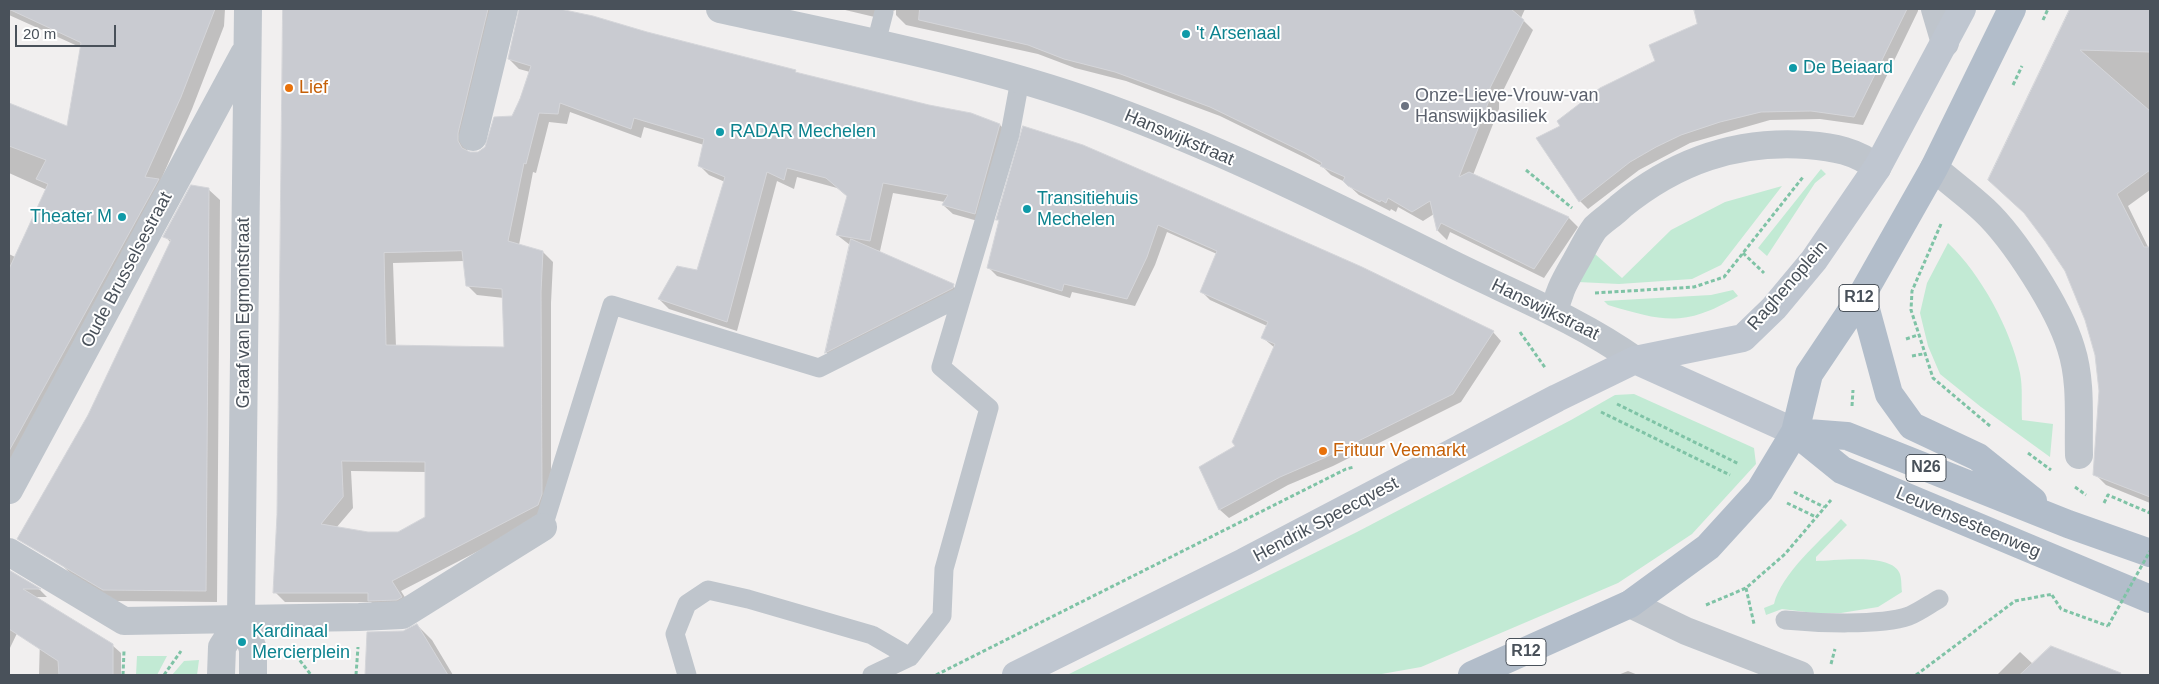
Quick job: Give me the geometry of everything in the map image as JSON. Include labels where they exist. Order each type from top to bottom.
[{"type":"main road","name":"R12","points":[[1472,675],[1630,604],[1708,547],[1764,484],[1796,432],[1809,374],[1862,295],[1934,168],[2012,9]]},
{"type":"main road","points":[[1862,295],[1888,394],[1912,426],[1978,457],[2053,518]]},
{"type":"main road","name":"Leuvensesteenweg","points":[[1796,432],[1847,436],[2053,518],[2150,552]]},
{"type":"main road","name":"Leuvensesteenweg","points":[[1796,432],[1842,470],[2150,599]]},
{"type":"street","name":"Graaf van Egmontstraat","points":[[242,618],[246,50],[248,9]]},
{"type":"street","points":[[474,137],[504,9]]},
{"type":"street","name":"Hanswijkstraat","points":[[720,9],[876,43],[1020,80],[1127,115],[1297,187],[1500,288],[1556,304],[1635,360]]},
{"type":"street","points":[[1936,9],[1944,43]]},
{"type":"street","name":"Raghenoplein","points":[[1635,360],[1743,338],[1774,308],[1814,260],[1877,168],[1962,9]]},
{"type":"street","name":"Oude Brusselsestraat","points":[[9,490],[246,50]]},
{"type":"street","points":[[1556,304],[1595,229],[1640,191],[1674,171],[1712,154],[1743,146],[1776,143],[1826,146],[1864,157],[1877,168]]},
{"type":"street","points":[[1934,168],[1985,211],[2020,254],[2043,291],[2071,348],[2078,389],[2079,455]]},
{"type":"street","name":"Hendrik Speecqvest","points":[[1016,675],[1244,562],[1569,392],[1635,360]]},
{"type":"street","name":"Leuvensesteenweg","points":[[1635,360],[1796,432]]},
{"type":"street","points":[[9,552],[124,621],[402,615],[543,526]]},
{"type":"street","points":[[1630,604],[1686,631],[1800,675]]},
{"type":"street","points":[[221,675],[222,647],[242,618]]},
{"type":"street","points":[[242,618],[253,649],[253,675]]},
{"type":"lane","points":[[876,43],[884,12]]},
{"type":"lane","points":[[872,675],[910,657],[942,616],[944,569],[989,408],[941,367],[1010,134],[1020,80]]},
{"type":"lane","points":[[543,526],[612,305],[819,368],[962,296]]},
{"type":"lane","points":[[686,675],[675,634],[687,604],[708,590],[748,599],[872,635],[910,657]]},
{"type":"lane","points":[[1785,620],[1869,622],[1908,616],[1939,599]]},
{"type":"path","points":[[1556,304],[1694,287],[1724,276],[1826,146]]},
{"type":"path","points":[[1526,170],[1595,229]]},
{"type":"path","points":[[1923,354],[1932,378],[1997,432]]},
{"type":"path","points":[[1537,374],[1545,369]]},
{"type":"path","points":[[1569,392],[1602,412],[1764,484],[1824,507],[1785,554],[1746,588]]},
{"type":"path","points":[[1569,392],[1764,484],[1816,518]]},
{"type":"path","points":[[2020,448],[2058,475]]},
{"type":"path","points":[[936,675],[1162,560],[1346,469],[1355,467]]},
{"type":"path","points":[[2102,508],[2108,495],[2150,513]]},
{"type":"path","points":[[1916,675],[2015,600],[2052,594],[2061,610],[2108,626],[2150,552]]},
{"type":"path","points":[[1830,666],[1835,649]]},
{"type":"green space","points":[[1821,169],[1826,174],[1815,183],[1767,256],[1758,248]]},
{"type":"green space","points":[[1782,186],[1721,265],[1692,279],[1619,284],[1578,282],[1595,254],[1622,278],[1671,230],[1725,202]]},
{"type":"green space","points":[[1948,243],[1972,270],[1983,286],[2010,339],[2021,379],[2022,420],[2053,424],[2050,457],[1981,407],[1940,374],[1928,346],[1920,313],[1927,283]]},
{"type":"green space","points":[[1733,290],[1738,296],[1720,306],[1689,317],[1660,318],[1608,305],[1604,301],[1711,295]]},
{"type":"green space","points":[[1634,394],[1754,448],[1756,464],[1692,534],[1618,583],[1421,667],[1376,675],[1067,675],[1357,532],[1615,395]]},
{"type":"green space","points":[[1841,519],[1847,525],[1816,557],[1816,561],[1861,559],[1884,562],[1893,566],[1899,572],[1902,592],[1878,607],[1841,613],[1814,613],[1782,609],[1766,615],[1764,608],[1774,604],[1784,581],[1812,548]]},
{"type":"green space","points":[[137,656],[167,656],[157,675],[136,675]]},
{"type":"green space","points":[[199,660],[197,675],[172,675],[184,661]]},
{"type":"building","points":[[9,9],[215,9],[181,97],[145,177],[159,179],[9,451],[9,269],[48,184],[36,179],[46,160],[9,146],[9,103],[67,126],[81,43]]},
{"type":"building","points":[[283,9],[488,9],[458,133],[458,141],[462,148],[470,152],[478,152],[485,147],[494,117],[512,116],[520,99],[531,66],[508,59],[519,9],[560,9],[593,16],[647,32],[796,70],[795,72],[929,105],[971,113],[1000,124],[975,214],[942,205],[948,195],[883,183],[870,241],[836,235],[847,196],[826,178],[787,168],[784,180],[767,172],[727,322],[658,299],[677,266],[697,270],[725,177],[698,166],[704,139],[634,118],[631,129],[560,103],[558,114],[539,113],[526,164],[524,163],[508,241],[543,251],[541,292],[542,494],[538,505],[392,581],[402,597],[397,600],[368,601],[368,593],[273,593],[277,515]],"holes":[[[462,251],[466,286],[502,289],[504,347],[386,345],[384,253]],[[342,461],[425,462],[425,517],[398,532],[368,532],[321,524],[343,497]]]},
{"type":"building","points":[[920,9],[1511,9],[1524,20],[1490,88],[1490,98],[1459,177],[1469,172],[1569,217],[1534,269],[1441,223],[1437,231],[1430,201],[1412,212],[1388,198],[1386,203],[1381,200],[1380,202],[1348,186],[1343,181],[1345,177],[1320,166],[1322,163],[1305,153],[1210,107],[1115,72],[1064,59],[1028,45],[919,20]]},
{"type":"building","points":[[1694,9],[1907,9],[1854,117],[1811,111],[1761,112],[1720,122],[1681,135],[1656,147],[1630,162],[1579,202],[1536,138],[1560,126],[1557,121],[1600,88],[1655,61],[1649,45],[1697,24]]},
{"type":"building","points":[[2070,9],[2150,9],[2150,52],[2080,50],[2150,111],[2150,170],[2117,194],[2144,247],[2150,247],[2150,497],[2093,475],[2099,391],[2095,355],[2085,320],[2065,271],[2045,241],[2024,213],[1988,180]]},
{"type":"building","points":[[1023,126],[1083,145],[1199,195],[1362,267],[1494,331],[1453,394],[1324,458],[1280,477],[1219,510],[1199,467],[1235,446],[1232,442],[1275,344],[1261,338],[1268,322],[1200,292],[1217,251],[1158,225],[1147,257],[1127,299],[1064,284],[1062,291],[987,268],[999,220],[996,220]]},
{"type":"building","points":[[191,185],[209,188],[206,591],[103,590],[17,539],[88,415],[171,240],[163,237]]},
{"type":"building","points":[[851,239],[954,284],[953,288],[825,353]]},
{"type":"building","points":[[9,570],[41,589],[23,589],[113,644],[113,675],[59,675],[58,661],[9,629]]},
{"type":"building","points":[[417,624],[448,675],[365,675],[367,632],[403,631]]},
{"type":"building","points":[[2051,646],[2121,673],[2120,675],[2020,675]]},
{"type":"place","name":"'t Arsenaal","points":[[1186,34]]},
{"type":"place","name":"De Beiaard","points":[[1793,68]]},
{"type":"place","name":"Lief","points":[[289,88]]},
{"type":"place","name":"Onze-Lieve-Vrouw-van Hanswijkbasiliek","points":[[1405,106]]},
{"type":"place","name":"RADAR Mechelen","points":[[720,132]]},
{"type":"place","name":"Transitiehuis Mechelen","points":[[1027,209]]},
{"type":"place","name":"Theater M","points":[[122,217]]},
{"type":"place","name":"Frituur Veemarkt","points":[[1323,451]]},
{"type":"place","name":"Kardinaal Mercierplein","points":[[242,642]]}]
